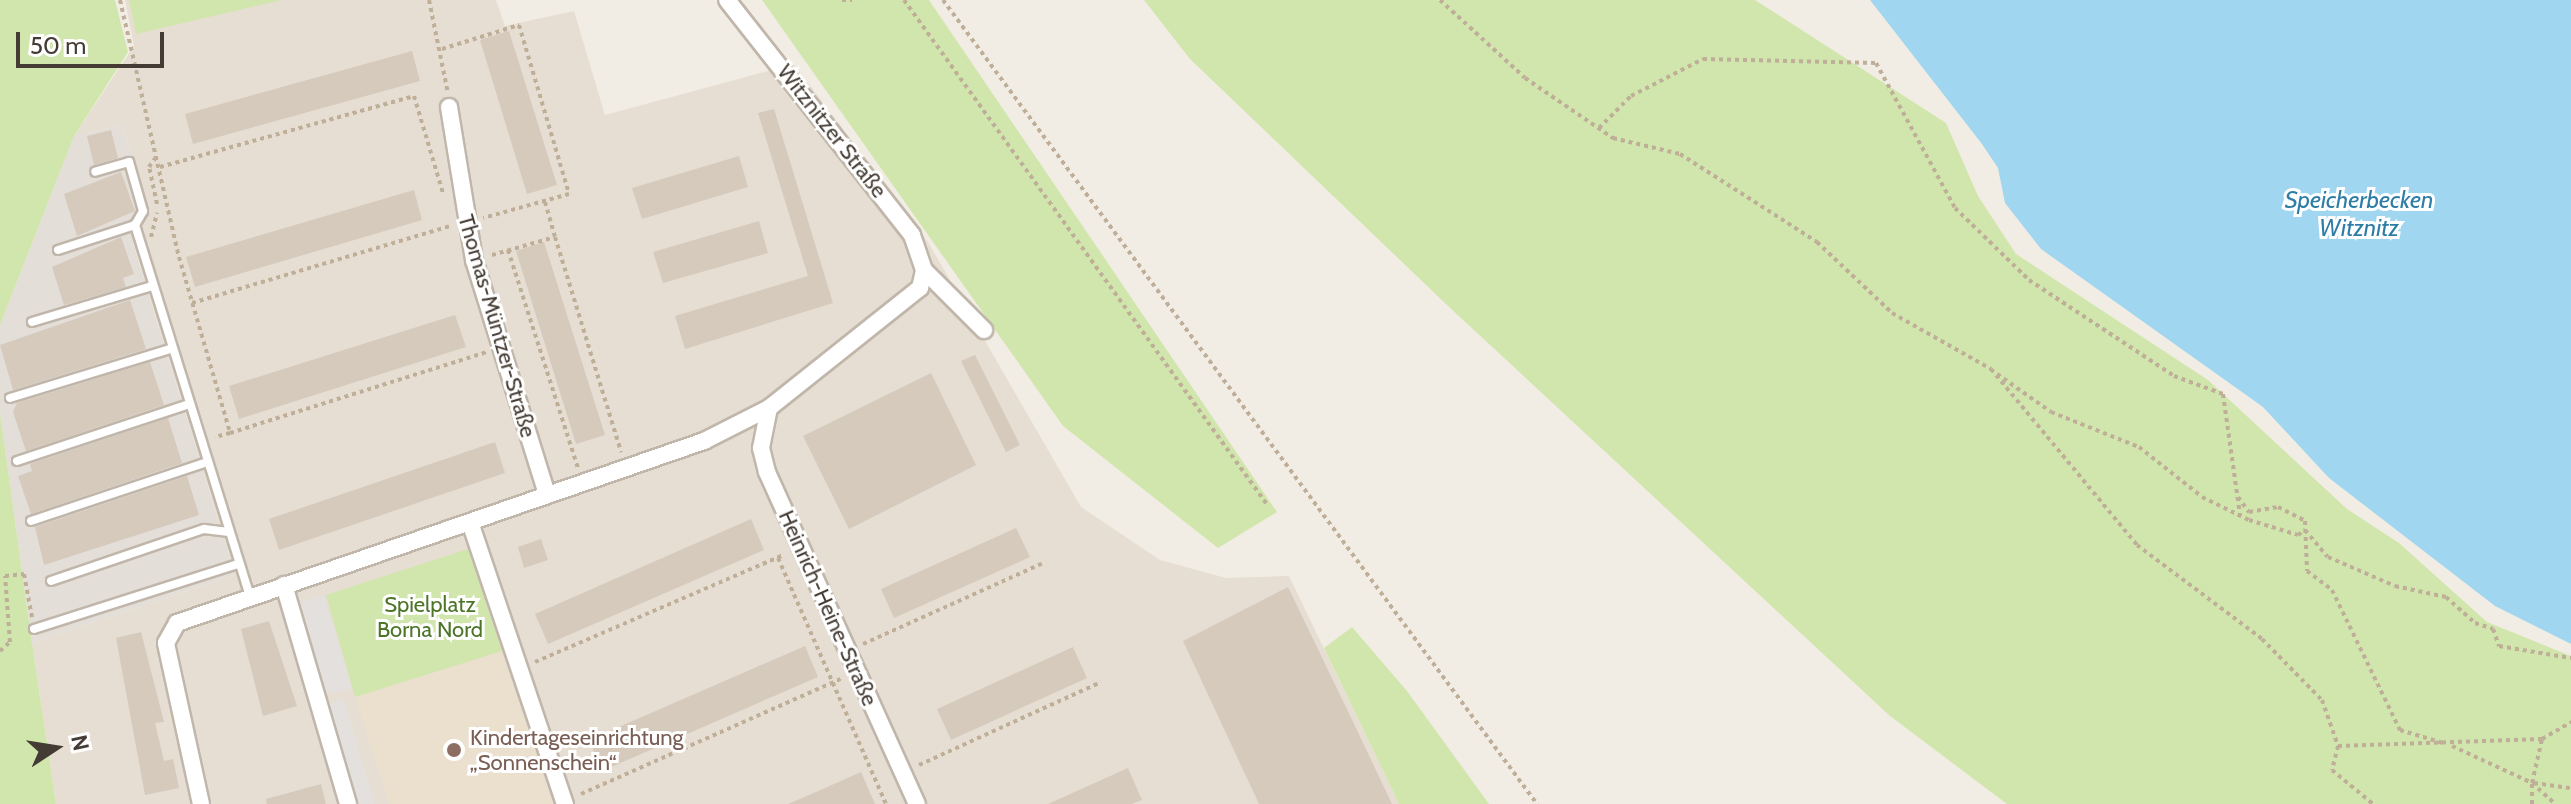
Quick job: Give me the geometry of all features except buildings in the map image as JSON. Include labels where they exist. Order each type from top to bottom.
[{"type":"street","name":"Witznitzer Straße","points":[[727,0],[898,215],[924,270],[984,330]]},
{"type":"street","name":"Thomas-Müntzer-Straße","points":[[449,107],[459,224],[474,260],[495,350],[547,495]]},
{"type":"street","points":[[201,804],[168,630],[284,585],[704,441],[769,408],[893,313],[920,288],[924,270]]},
{"type":"street","name":"Heinrich-Heine-Straße","points":[[769,408],[761,448],[801,548],[917,804]]},
{"type":"street","points":[[470,522],[564,803]]},
{"type":"street","points":[[284,585],[348,804]]},
{"type":"lane","points":[[58,250],[135,225],[143,211],[129,162],[95,172]]},
{"type":"lane","points":[[135,225],[186,405],[250,597]]},
{"type":"lane","points":[[32,322],[152,286]]},
{"type":"lane","points":[[10,398],[170,349]]},
{"type":"lane","points":[[17,461],[186,405]]},
{"type":"lane","points":[[31,521],[204,463]]},
{"type":"lane","points":[[51,581],[204,529],[227,532]]},
{"type":"lane","points":[[34,629],[238,564]]},
{"type":"path","points":[[120,0],[192,303],[230,433]]},
{"type":"path","points":[[429,0],[442,49],[449,107]]},
{"type":"path","points":[[842,0],[852,0]]},
{"type":"path","points":[[904,0],[1266,503]]},
{"type":"path","points":[[943,0],[1537,804]]},
{"type":"path","points":[[1440,0],[1525,78],[1599,128],[1680,154],[1817,242],[1892,313],[1991,369],[2051,412],[2139,447],[2202,497],[2240,515],[2298,535],[2305,530]]},
{"type":"path","points":[[192,303],[569,194],[519,25],[442,49]]},
{"type":"path","points":[[1599,128],[1631,96],[1703,59],[1876,63],[1955,208],[1997,241],[2029,280],[2174,376],[2223,394],[2240,515]]},
{"type":"path","points":[[160,167],[414,96],[444,197]]},
{"type":"path","points":[[545,202],[622,457]]},
{"type":"path","points":[[449,211],[459,224],[457,239]]},
{"type":"path","points":[[474,260],[555,237]]},
{"type":"path","points":[[508,250],[579,471]]},
{"type":"path","points":[[486,337],[495,350],[495,366]]},
{"type":"path","points":[[198,443],[495,350]]},
{"type":"path","points":[[1991,369],[2137,545],[2262,639],[2322,700],[2338,746],[2332,770],[2373,804]]},
{"type":"path","points":[[2237,496],[2249,512],[2296,511],[2305,530],[2307,571],[2332,590],[2400,730],[2451,745],[2532,783],[2555,804]]},
{"type":"path","points":[[2305,530],[2349,567],[2446,597],[2475,623],[2493,629],[2499,646],[2571,658]]},
{"type":"path","points":[[519,669],[801,548]]},
{"type":"path","points":[[778,558],[886,804]]},
{"type":"path","points":[[848,650],[1043,563]]},
{"type":"path","points":[[0,651],[10,642],[5,576],[24,574],[34,629]]},
{"type":"path","points":[[564,803],[858,672]]},
{"type":"path","points":[[902,772],[1101,682]]},
{"type":"path","points":[[2338,746],[2451,745],[2542,739],[2571,722]]},
{"type":"path","points":[[2532,804],[2532,783],[2542,739]]},
{"type":"path","points":[[2532,783],[2571,788]]},
{"type":"shaded area","points":[[125,0],[496,0],[505,26],[574,11],[605,115],[794,64],[928,242],[1081,507],[1160,560],[1226,578],[1289,576],[1399,804],[56,804],[32,643],[235,575],[133,242],[148,210],[123,125],[74,136],[134,46]]},
{"type":"shaded area","points":[[123,125],[148,211],[133,243],[235,575],[32,643],[0,413],[0,325],[74,136]]},
{"type":"shaded area","points":[[324,595],[352,688],[326,695],[298,603]]},
{"type":"shaded area","name":"Kindertageseinrichtung „Sonnenschein“","points":[[502,651],[553,804],[389,804],[355,697]]},
{"type":"shaded area","points":[[344,699],[375,804],[357,804],[327,704]]},
{"type":"green space","points":[[0,0],[115,0],[128,52],[74,136],[0,325]]},
{"type":"green space","points":[[129,0],[282,0],[136,34]]},
{"type":"green space","points":[[762,0],[929,0],[1277,512],[1218,548],[1063,426]]},
{"type":"green space","points":[[1144,0],[1755,0],[1946,123],[1978,196],[2016,254],[2208,380],[2347,509],[2399,543],[2487,622],[2571,656],[2571,804],[2007,804],[1890,716],[1448,306],[1190,59]]},
{"type":"green space","points":[[0,413],[32,643],[56,804],[0,804]]},
{"type":"green space","name":"Spielplatz Borna Nord","points":[[468,549],[502,651],[355,697],[326,595]]},
{"type":"green space","points":[[1352,627],[1407,691],[1489,804],[1399,804],[1324,648]]},
{"type":"water","name":"Speicherbecken Witznitz","points":[[1870,0],[2571,0],[2571,644],[2495,606],[2329,478],[2263,407],[2041,249],[2005,203],[1998,168],[1982,144]]},
{"type":"place","name":"Kindertageseinrichtung „Sonnenschein“","points":[[454,750]]}]
